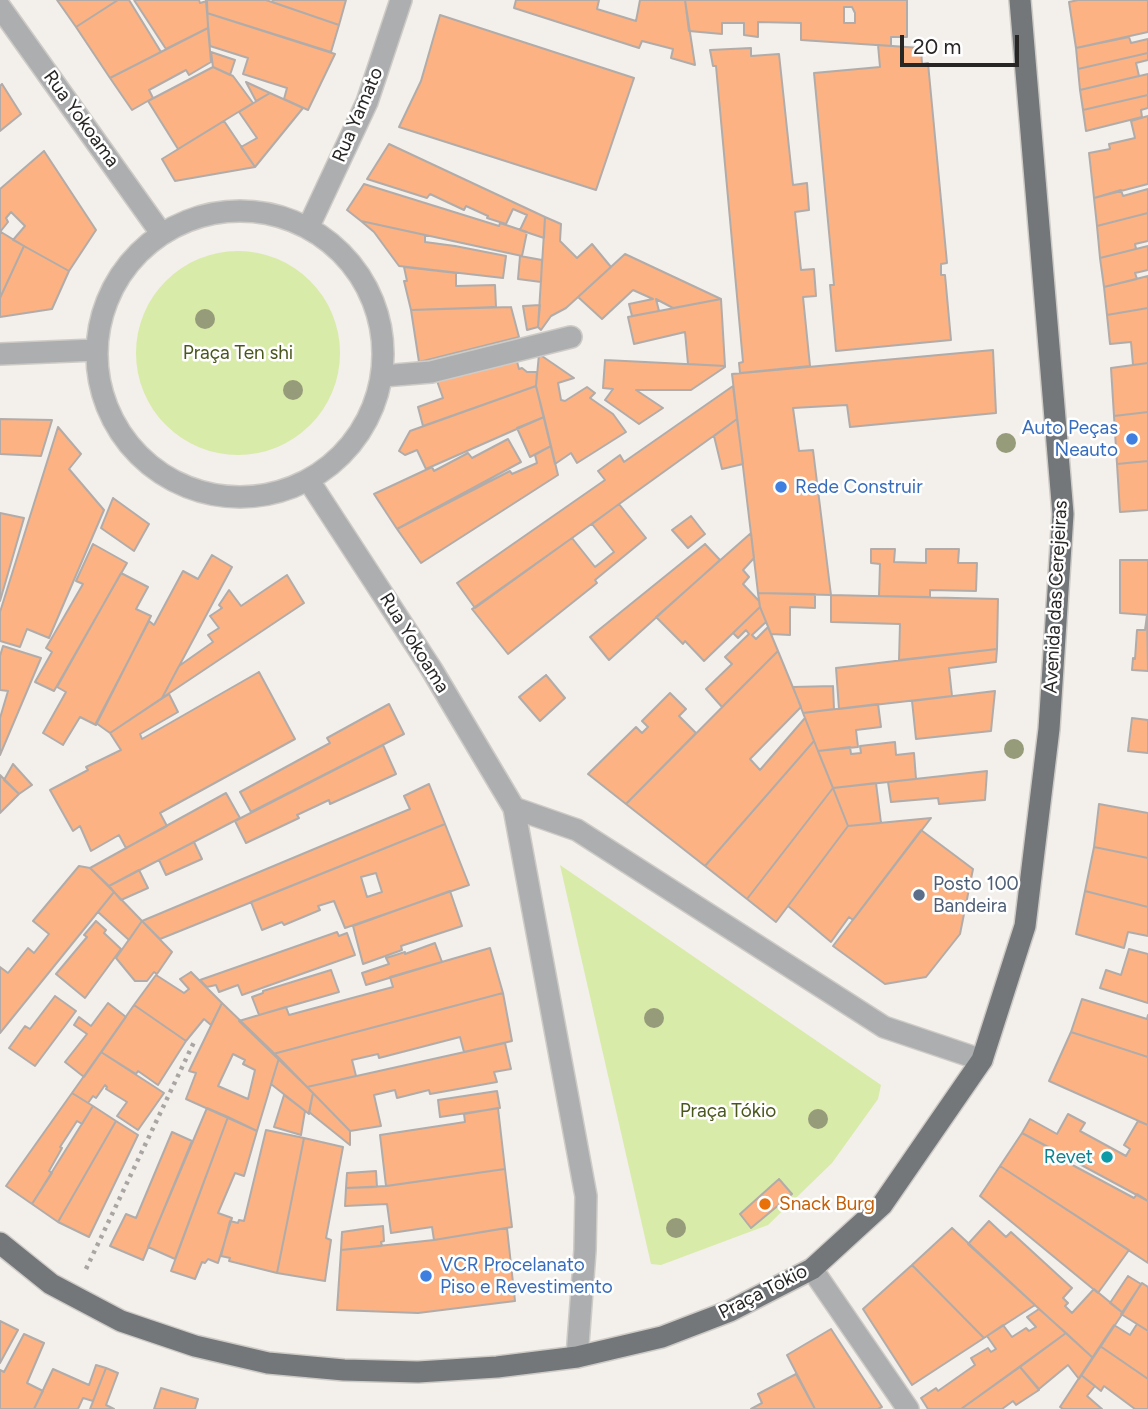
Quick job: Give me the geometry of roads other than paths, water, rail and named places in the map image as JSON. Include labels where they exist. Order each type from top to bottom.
[{"type":"main road","name":"Avenida das Cerejeiras","points":[[982,1060],[1025,926],[1049,729],[1063,514],[1020,0]]},
{"type":"main road","name":"Praça Tokio","points":[[577,1357],[662,1337],[730,1311],[812,1269],[881,1205],[982,1060]]},
{"type":"main road","points":[[0,1243],[51,1284],[121,1321],[195,1346],[268,1363],[344,1370],[418,1372],[497,1367],[577,1357]]},
{"type":"street","name":"Rua Yamato","points":[[308,228],[367,102],[401,0]]},
{"type":"street","name":"Rua Yokoama","points":[[0,7],[161,233]]},
{"type":"street","points":[[234,210],[272,214],[308,228],[344,254],[369,290],[383,332],[383,376],[370,418],[344,454],[309,481],[268,496],[225,498],[183,487],[146,464],[118,433],[100,393],[94,350],[104,305],[126,264],[161,233],[196,217],[234,210]]},
{"type":"street","points":[[383,376],[431,372],[571,337]]},
{"type":"street","points":[[0,354],[94,350]]},
{"type":"street","name":"Rua Yokoama","points":[[309,481],[432,670],[514,808]]},
{"type":"street","points":[[577,1357],[586,1196],[514,808],[577,830],[884,1027],[982,1060]]},
{"type":"street","points":[[812,1269],[908,1409]]},
{"type":"place","name":"Auto Peças Neauto","points":[[1132,439]]},
{"type":"place","name":"Rede Construir","points":[[781,487]]},
{"type":"place","name":"Posto 100 Bandeira","points":[[919,895]]},
{"type":"place","name":"Revet","points":[[1107,1157]]},
{"type":"place","name":"Snack Burg","points":[[765,1204]]},
{"type":"place","name":"VCR Procelanato Piso e Revestimento","points":[[426,1276]]},
{"type":"park label","name":"Praça Ten shi","points":[[238,353]]},
{"type":"park label","name":"Praça Tókio","points":[[728,1111]]}]
